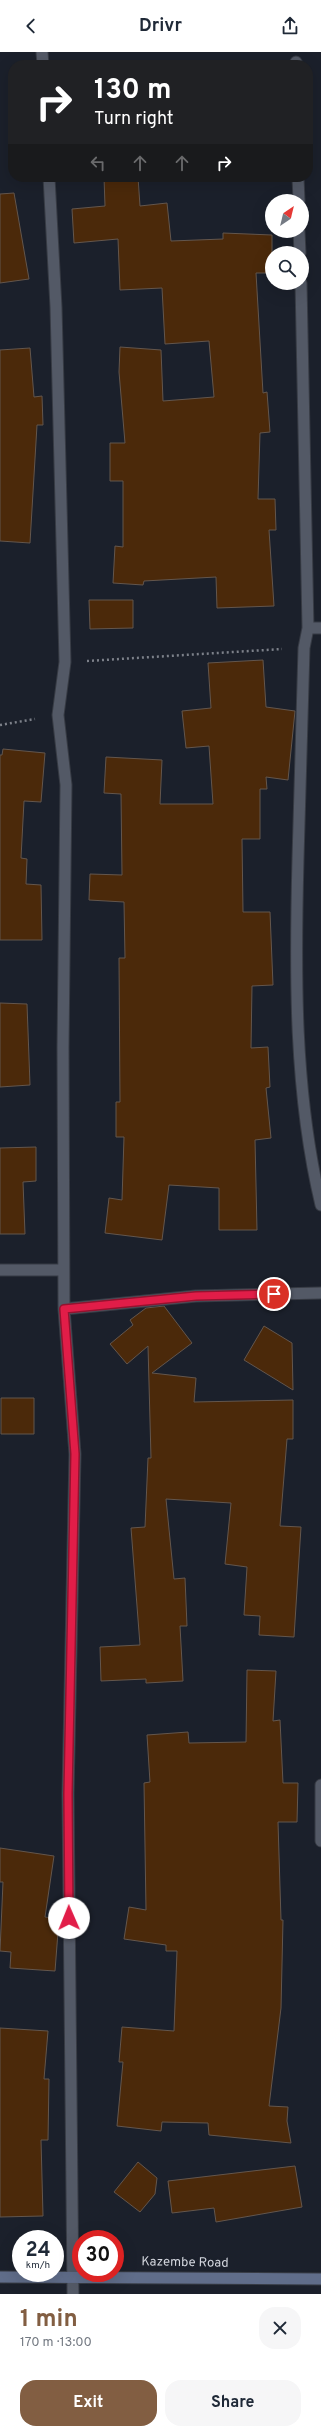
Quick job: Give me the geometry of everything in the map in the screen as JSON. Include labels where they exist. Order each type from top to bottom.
[{"type":"main road","name":"Kazembe Road","points":[[0,2277],[72,2276]]},
{"type":"main road","name":"Kazembe Road","points":[[124,2277],[321,2279]]},
{"type":"street","points":[[49,182],[56,307],[65,662],[58,715],[66,785],[63,1270],[64,1309],[75,1454],[68,1794],[73,2230]]},
{"type":"street","points":[[298,182],[299,194]]},
{"type":"street","points":[[300,290],[308,628],[304,648],[296,951],[300,1078],[314,1176],[321,1205]]},
{"type":"street","points":[[308,628],[321,628]]},
{"type":"street","points":[[0,1270],[63,1270]]},
{"type":"street","points":[[64,1309],[196,1296],[321,1293]]},
{"type":"street","points":[[321,1785],[321,1841]]},
{"type":"street","points":[[73,2294],[74,2282]]},
{"type":"path","points":[[65,662],[304,648]]},
{"type":"path","points":[[0,725],[58,715]]},
{"type":"building","points":[[104,182],[138,182],[140,206],[167,203],[171,241],[223,239],[223,233],[265,235],[265,238],[272,238],[272,246],[265,246],[265,273],[256,273],[263,393],[267,392],[270,432],[260,433],[258,499],[275,499],[276,530],[269,530],[274,606],[217,608],[216,577],[144,581],[143,585],[113,583],[115,546],[123,547],[123,481],[110,481],[110,443],[125,443],[119,372],[120,347],[161,350],[163,401],[214,397],[209,341],[165,344],[162,288],[120,290],[118,239],[74,243],[72,209],[105,206]]},
{"type":"building","points":[[14,193],[29,279],[0,283],[0,194]]},
{"type":"building","points":[[30,348],[34,397],[42,396],[43,425],[37,425],[30,543],[0,541],[0,350]]},
{"type":"building","points":[[89,600],[133,600],[133,628],[90,629]]},
{"type":"building","points":[[263,660],[266,707],[295,711],[288,780],[266,777],[267,789],[260,789],[260,839],[242,839],[243,912],[270,912],[273,985],[252,986],[251,1048],[268,1047],[270,1087],[266,1088],[271,1138],[255,1140],[257,1230],[219,1230],[219,1188],[169,1185],[162,1240],[105,1233],[109,1198],[122,1200],[124,1137],[116,1137],[116,1102],[120,1102],[119,958],[125,958],[124,902],[89,900],[90,874],[122,875],[121,794],[104,793],[106,757],[162,760],[160,804],[213,804],[209,746],[186,748],[182,711],[211,708],[208,663]]},
{"type":"building","points":[[3,749],[45,753],[41,802],[24,801],[21,858],[27,859],[26,884],[41,885],[42,940],[0,940],[0,755],[2,755]]},
{"type":"building","points":[[0,1003],[27,1004],[30,1085],[0,1087]]},
{"type":"building","points":[[36,1147],[36,1181],[23,1182],[25,1234],[0,1234],[0,1148]]},
{"type":"building","points":[[164,1306],[192,1343],[152,1373],[196,1378],[194,1402],[293,1400],[293,1439],[287,1439],[280,1526],[301,1527],[294,1637],[259,1635],[260,1616],[244,1615],[247,1567],[225,1564],[231,1503],[166,1499],[174,1579],[185,1578],[187,1626],[180,1626],[183,1681],[146,1683],[146,1679],[101,1681],[100,1647],[140,1645],[131,1528],[145,1527],[148,1458],[151,1458],[148,1346],[127,1364],[110,1344],[133,1325],[130,1320],[146,1308]]},
{"type":"building","points":[[264,1326],[292,1343],[293,1390],[244,1360]]},
{"type":"building","points":[[1,1398],[34,1398],[34,1434],[1,1434]]},
{"type":"building","points":[[247,1670],[276,1671],[273,1721],[280,1720],[283,1783],[298,1783],[297,1822],[278,1822],[281,1920],[283,1920],[281,2008],[269,2106],[288,2107],[287,2121],[291,2143],[209,2135],[208,2123],[162,2122],[161,2131],[117,2126],[123,2062],[119,2062],[122,2027],[174,2031],[177,1951],[166,1951],[166,1945],[124,1939],[129,1907],[146,1910],[144,1783],[150,1782],[147,1735],[188,1732],[189,1743],[246,1742]]},
{"type":"building","points":[[0,1848],[54,1856],[45,1917],[59,1919],[55,1971],[10,1968],[11,1952],[0,1951],[3,1882],[0,1882]]},
{"type":"building","points":[[0,2028],[48,2031],[44,2079],[49,2079],[48,2140],[41,2140],[43,2216],[0,2217]]},
{"type":"building","points":[[138,2162],[157,2178],[155,2194],[140,2212],[114,2192]]},
{"type":"building","points":[[295,2166],[302,2207],[216,2222],[214,2208],[172,2213],[168,2181]]},
{"type":"route","points":[[69,1918],[68,1794],[75,1454],[64,1309],[196,1296],[274,1294]]}]
